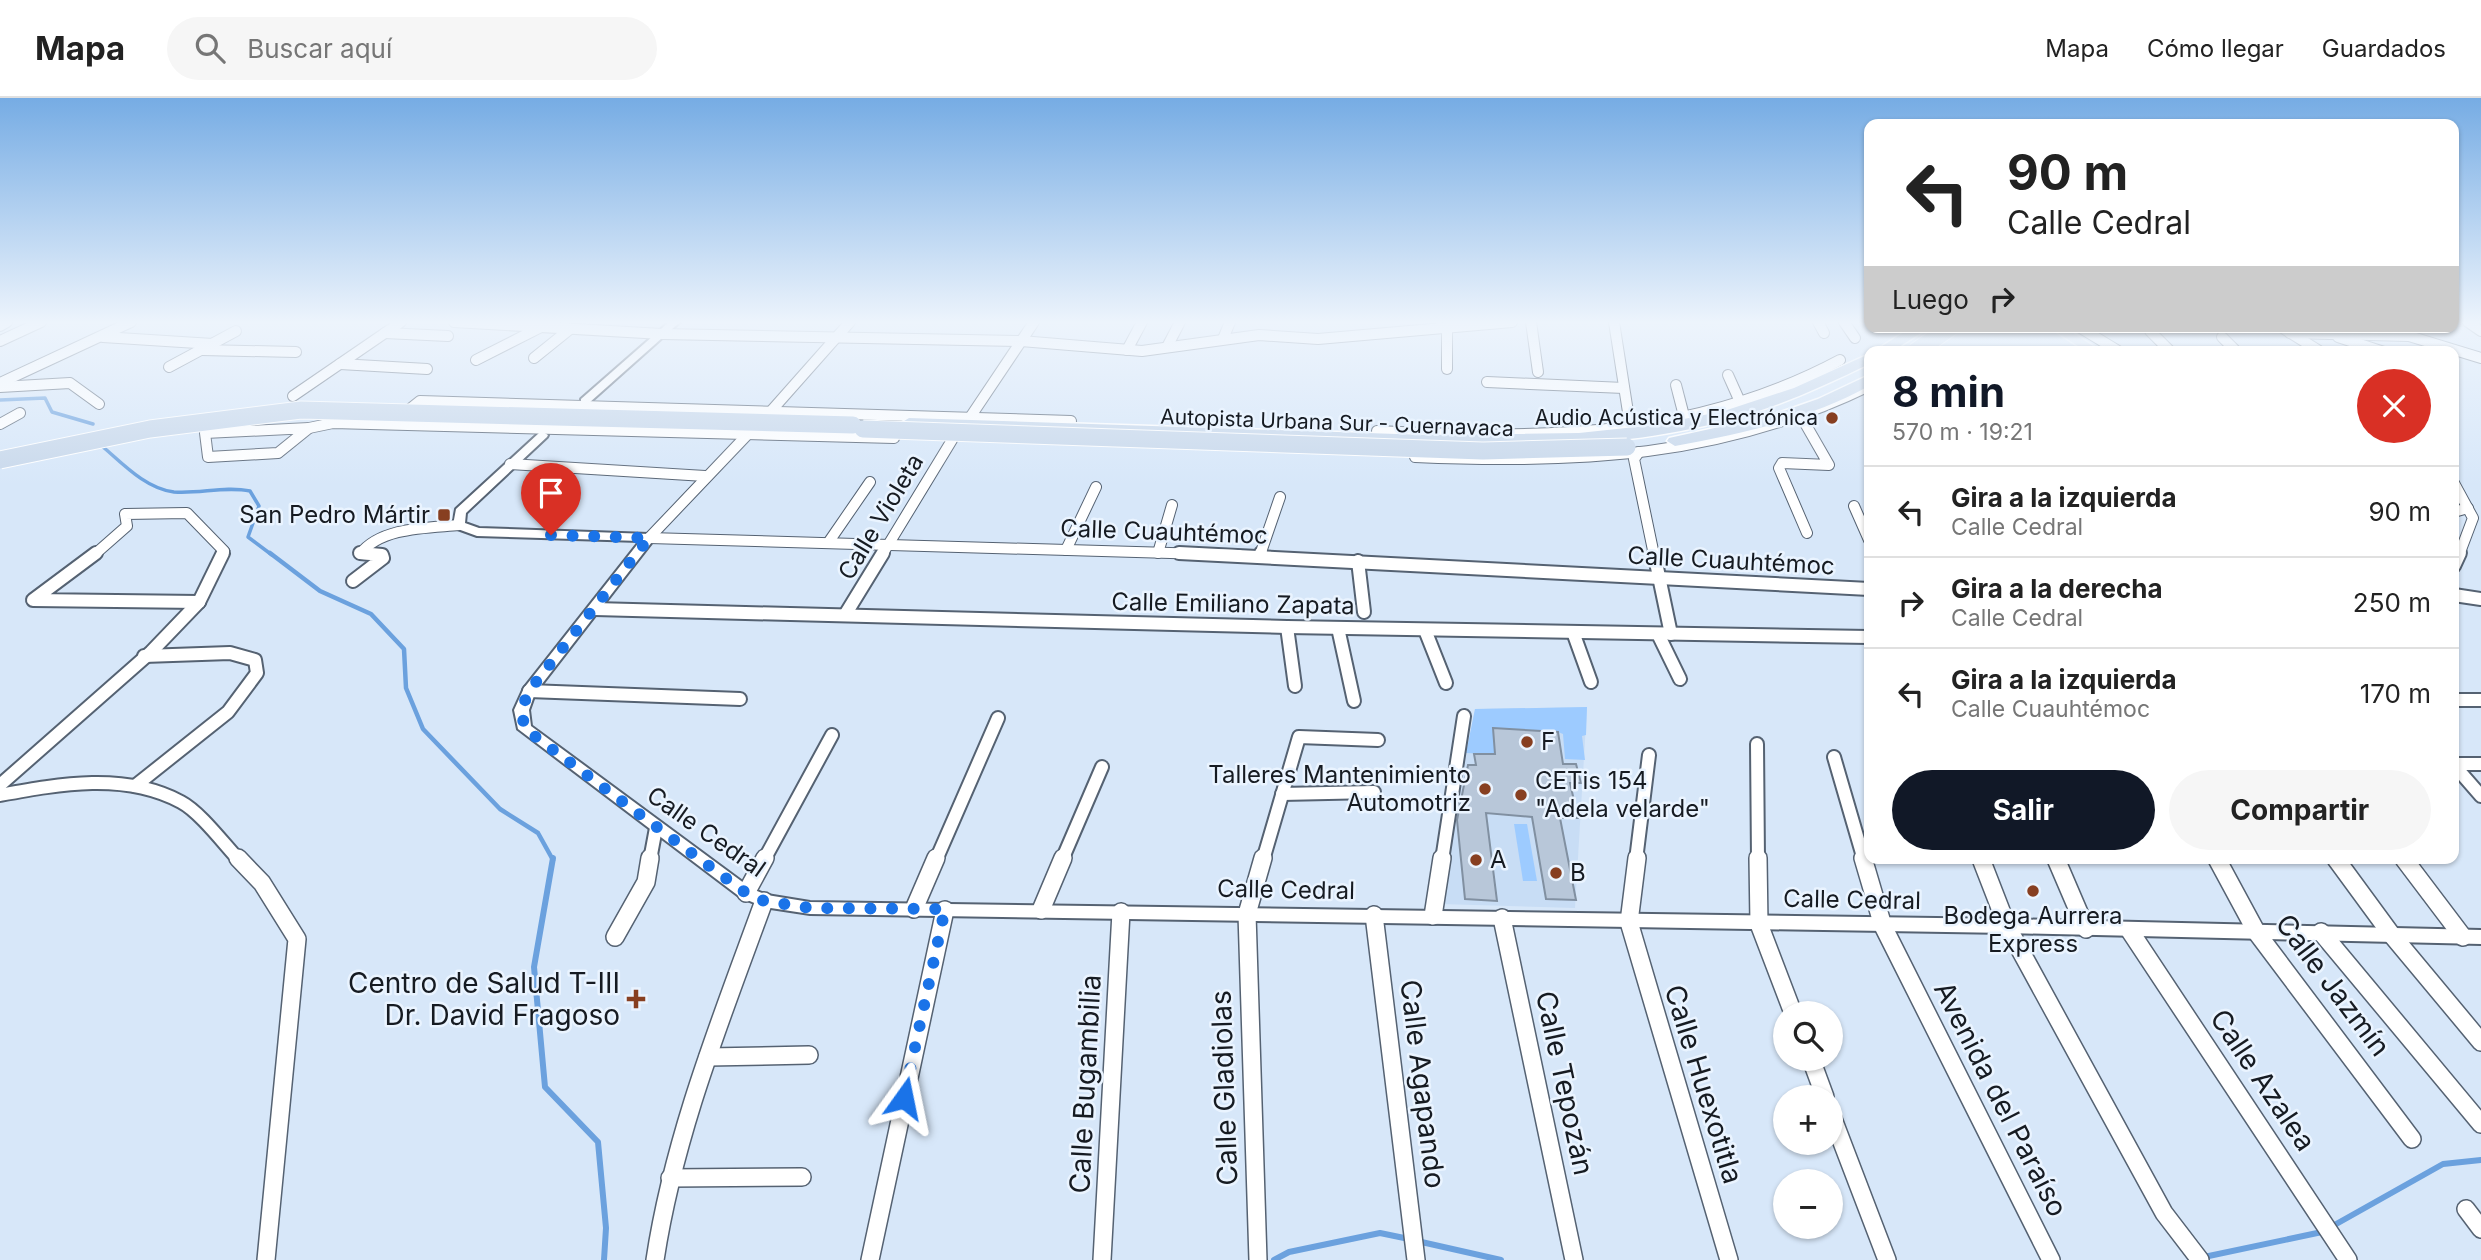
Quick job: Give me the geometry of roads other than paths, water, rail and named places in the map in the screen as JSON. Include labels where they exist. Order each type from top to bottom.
[{"type":"highway","points":[[0,460],[144,428],[276,407],[1117,428],[1476,442],[1588,439],[1649,432],[1729,416],[1782,401],[1838,376]]},
{"type":"highway","name":"Autopista Urbana Sur - Cuernavaca","points":[[0,460],[155,426],[216,417],[301,410],[1452,444],[1556,444],[1672,433],[1765,414],[1811,398],[1854,376]]},
{"type":"highway","points":[[144,428],[245,418],[335,415],[1551,450],[1660,441],[1774,416],[1815,401],[1863,376]]},
{"type":"highway","name":"Autopista Urbana Sur - Cuernavaca","points":[[0,460],[212,419],[300,413],[853,428],[1483,451],[1599,450],[1659,443],[1748,427],[1835,398],[1864,383]]},
{"type":"highway","points":[[1072,421],[1096,421],[1117,428]]},
{"type":"street","points":[[0,385],[18,376]]},
{"type":"street","points":[[293,396],[322,376]]},
{"type":"street","points":[[585,401],[613,376]]},
{"type":"street","points":[[772,410],[802,376]]},
{"type":"street","points":[[971,416],[998,376]]},
{"type":"street","points":[[1622,376],[1630,425]]},
{"type":"street","points":[[1729,376],[1741,404]]},
{"type":"street","points":[[309,428],[278,453],[208,457],[205,433],[309,428],[333,423],[952,440],[1373,444],[1630,425],[1741,404],[1787,389],[1810,376]]},
{"type":"street","points":[[1487,382],[1624,388]]},
{"type":"street","points":[[0,385],[70,383],[99,404]]},
{"type":"street","points":[[1676,385],[1684,416]]},
{"type":"street","points":[[1373,444],[1477,461],[1555,459],[1639,452],[1750,433],[1802,418],[1864,388]]},
{"type":"street","points":[[410,409],[421,401],[1072,421]]},
{"type":"street","points":[[0,424],[20,413]]},
{"type":"street","points":[[1802,418],[1829,465],[1782,463],[1779,468],[1807,533]]},
{"type":"street","points":[[529,691],[649,538],[705,476],[748,434]]},
{"type":"street","points":[[353,581],[383,558],[360,554],[364,547],[397,533],[459,525],[460,512],[543,435]]},
{"type":"street","name":"Calle Violeta","points":[[845,615],[952,440]]},
{"type":"street","points":[[1639,452],[1634,459],[1659,579],[1665,634],[1679,679]]},
{"type":"street","points":[[510,464],[705,476]]},
{"type":"street","points":[[828,543],[870,482]]},
{"type":"street","points":[[1066,550],[1096,487]]},
{"type":"street","points":[[2459,491],[2473,518],[2469,536],[2459,556]]},
{"type":"street","points":[[1260,556],[1280,497]]},
{"type":"street","points":[[1158,553],[1172,505]]},
{"type":"street","points":[[1854,506],[1864,529]]},
{"type":"street","points":[[2459,511],[2468,508]]},
{"type":"street","points":[[0,785],[30,753],[112,687],[199,602],[224,551],[187,513],[125,514],[127,526],[118,537],[33,600],[199,602]]},
{"type":"street","name":"Calle Cuauhtémoc","points":[[459,525],[464,530],[477,532],[1260,556],[1864,589]]},
{"type":"street","points":[[1358,561],[1364,612]]},
{"type":"street","points":[[2459,596],[2481,599]]},
{"type":"street","name":"Calle Emiliano Zapata","points":[[595,609],[1287,627],[1864,637]]},
{"type":"street","points":[[1287,627],[1295,686]]},
{"type":"street","points":[[1338,628],[1354,701]]},
{"type":"street","points":[[1425,630],[1446,682]]},
{"type":"street","points":[[1573,632],[1591,682]]},
{"type":"street","points":[[135,786],[228,712],[257,674],[256,660],[230,653],[144,656]]},
{"type":"street","points":[[529,691],[740,699]]},
{"type":"street","name":"Calle Cedral","points":[[529,691],[521,710],[525,729],[746,893],[764,901],[810,908],[1433,916],[1629,922],[2007,926],[2130,931],[2392,933],[2481,937]]},
{"type":"street","points":[[2459,700],[2481,700]]},
{"type":"street","points":[[1433,916],[1464,716]]},
{"type":"street","points":[[914,909],[998,718]]},
{"type":"street","points":[[746,893],[832,735]]},
{"type":"street","name":"Calle Gladiolas","points":[[1258,1260],[1247,914],[1299,737],[1378,740]]},
{"type":"street","points":[[1757,744],[1759,924],[1788,1001]]},
{"type":"street","points":[[1629,922],[1649,755]]},
{"type":"street","name":"Avenida del Paraíso","points":[[1833,757],[1864,862]]},
{"type":"street","points":[[2459,764],[2481,764]]},
{"type":"street","points":[[1041,910],[1102,767]]},
{"type":"street","points":[[2459,770],[2481,796]]},
{"type":"street","points":[[0,795],[73,782],[135,786],[183,803],[262,883],[297,939],[266,1260]]},
{"type":"street","points":[[1282,794],[1374,792]]},
{"type":"street","points":[[615,937],[646,882],[656,828]]},
{"type":"street","name":"Avenida del Paraíso","points":[[1865,864],[1883,926],[2048,1253]]},
{"type":"street","points":[[1983,864],[2007,926],[2164,1213],[2200,1260]]},
{"type":"street","points":[[2058,864],[2086,929]]},
{"type":"street","name":"Calle Jazmín","points":[[2220,864],[2257,933],[2412,1139]]},
{"type":"street","points":[[2340,864],[2481,1042]]},
{"type":"street","points":[[2408,864],[2463,937]]},
{"type":"street","points":[[655,1260],[670,1178],[708,1056],[764,901]]},
{"type":"street","points":[[870,1260],[945,909]]},
{"type":"street","name":"Calle Bugambilia","points":[[1102,1260],[1121,912]]},
{"type":"street","name":"Calle Agapando","points":[[1374,915],[1416,1260]]},
{"type":"street","name":"Calle Tepozán","points":[[1502,918],[1574,1260]]},
{"type":"street","name":"Calle Huexotitla","points":[[1629,922],[1729,1260]]},
{"type":"street","name":"Calle Azalea","points":[[2130,931],[2346,1257]]},
{"type":"street","points":[[2321,932],[2481,1124]]},
{"type":"street","points":[[708,1056],[809,1055]]},
{"type":"street","points":[[1843,1145],[1887,1260]]},
{"type":"street","points":[[670,1178],[802,1177]]},
{"type":"street","points":[[2466,1209],[2481,1228]]},
{"type":"waterway","points":[[0,400],[45,398],[52,412],[93,424]]},
{"type":"waterway","points":[[102,446],[144,481],[164,490],[250,491],[259,506],[248,537],[272,555]]},
{"type":"waterway","points":[[270,553],[320,591],[371,614],[404,649],[406,688],[423,729],[500,809],[538,833],[553,860]]},
{"type":"waterway","points":[[553,860],[534,967],[545,1087],[598,1142],[606,1228],[604,1260]]},
{"type":"waterway","points":[[2204,1257],[2322,1232],[2443,1164],[2481,1160]]},
{"type":"waterway","points":[[1274,1260],[1289,1252],[1380,1233],[1409,1239]]},
{"type":"waterway","points":[[1417,1241],[1501,1260]]},
{"type":"place","name":"Audio Acústica y Electrónica","points":[[1832,418]]},
{"type":"place","name":"San Pedro Mártir","points":[[444,515]]},
{"type":"place","name":"F","points":[[1527,742]]},
{"type":"place","name":"Talleres Mantenimiento Automotriz","points":[[1485,789]]},
{"type":"place","name":"CETis 154 \"Adela velarde\"","points":[[1521,795]]},
{"type":"place","name":"A","points":[[1476,860]]},
{"type":"place","name":"B","points":[[1556,873]]},
{"type":"place","name":"Bodega Aurrera Express","points":[[2033,891]]},
{"type":"place","name":"Centro de Salud T-III Dr. David Fragoso","points":[[636,999]]}]
